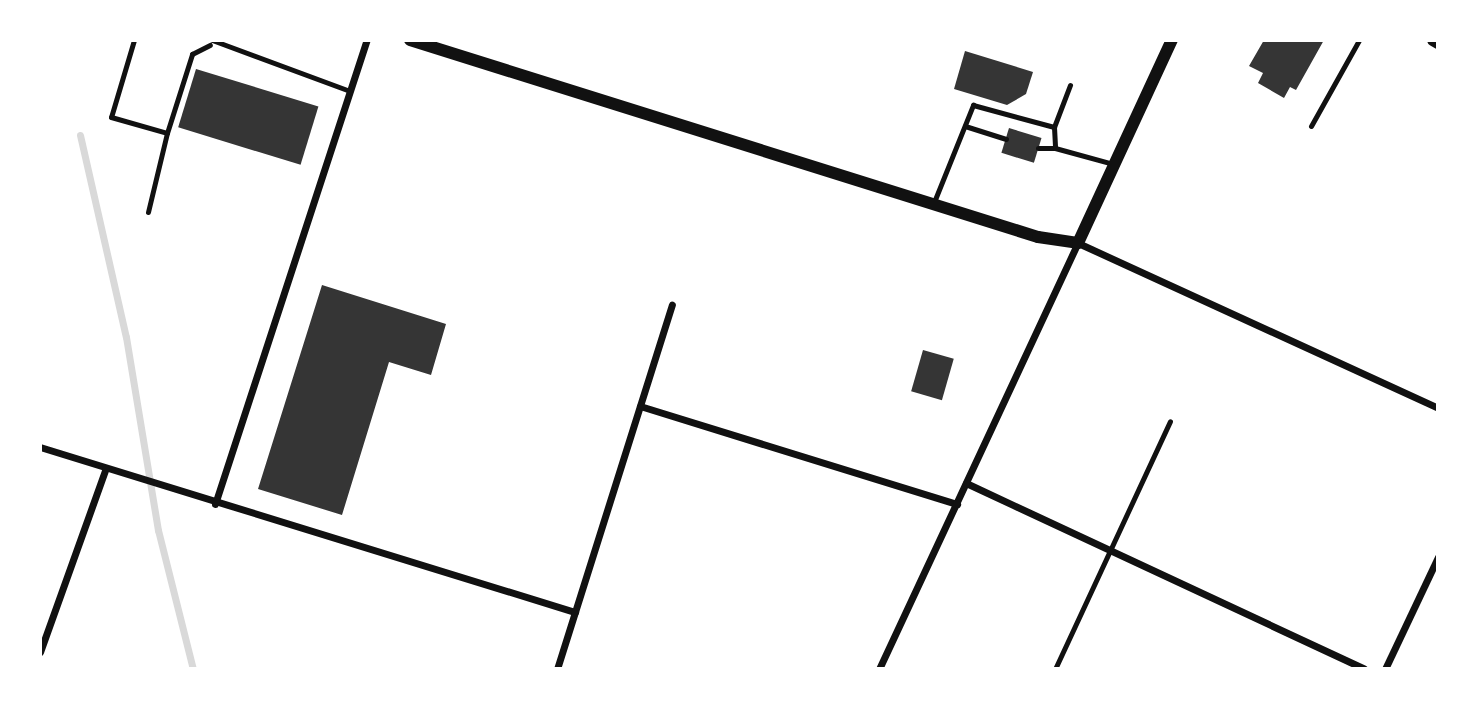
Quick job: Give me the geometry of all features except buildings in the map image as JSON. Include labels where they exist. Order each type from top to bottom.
[{"type":"street","points":[[215,504],[367,40]]},
{"type":"street","points":[[410,40],[933,205],[1078,243],[1438,408]]},
{"type":"street","points":[[879,669],[1172,40]]},
{"type":"street","points":[[1433,40],[1438,43]]},
{"type":"street","points":[[557,669],[672,305]]},
{"type":"street","points":[[640,406],[957,503]]},
{"type":"street","points":[[40,447],[215,504],[575,612]]},
{"type":"street","points":[[40,652],[106,468]]},
{"type":"street","points":[[966,483],[1364,669]]},
{"type":"street","points":[[1385,669],[1438,557]]},
{"type":"lane","points":[[134,40],[111,117],[167,132]]},
{"type":"lane","points":[[1311,126],[1359,40]]},
{"type":"lane","points":[[148,212],[167,132],[192,54],[211,43],[350,91]]},
{"type":"lane","points":[[1055,148],[1054,127],[1070,85]]},
{"type":"lane","points":[[933,205],[973,105],[1054,127]]},
{"type":"lane","points":[[965,126],[1006,139]]},
{"type":"lane","points":[[1038,148],[1055,148],[1113,164]]},
{"type":"lane","points":[[1055,669],[1170,421]]},
{"type":"waterway","points":[[80,135],[126,337],[158,530],[193,669]]}]
